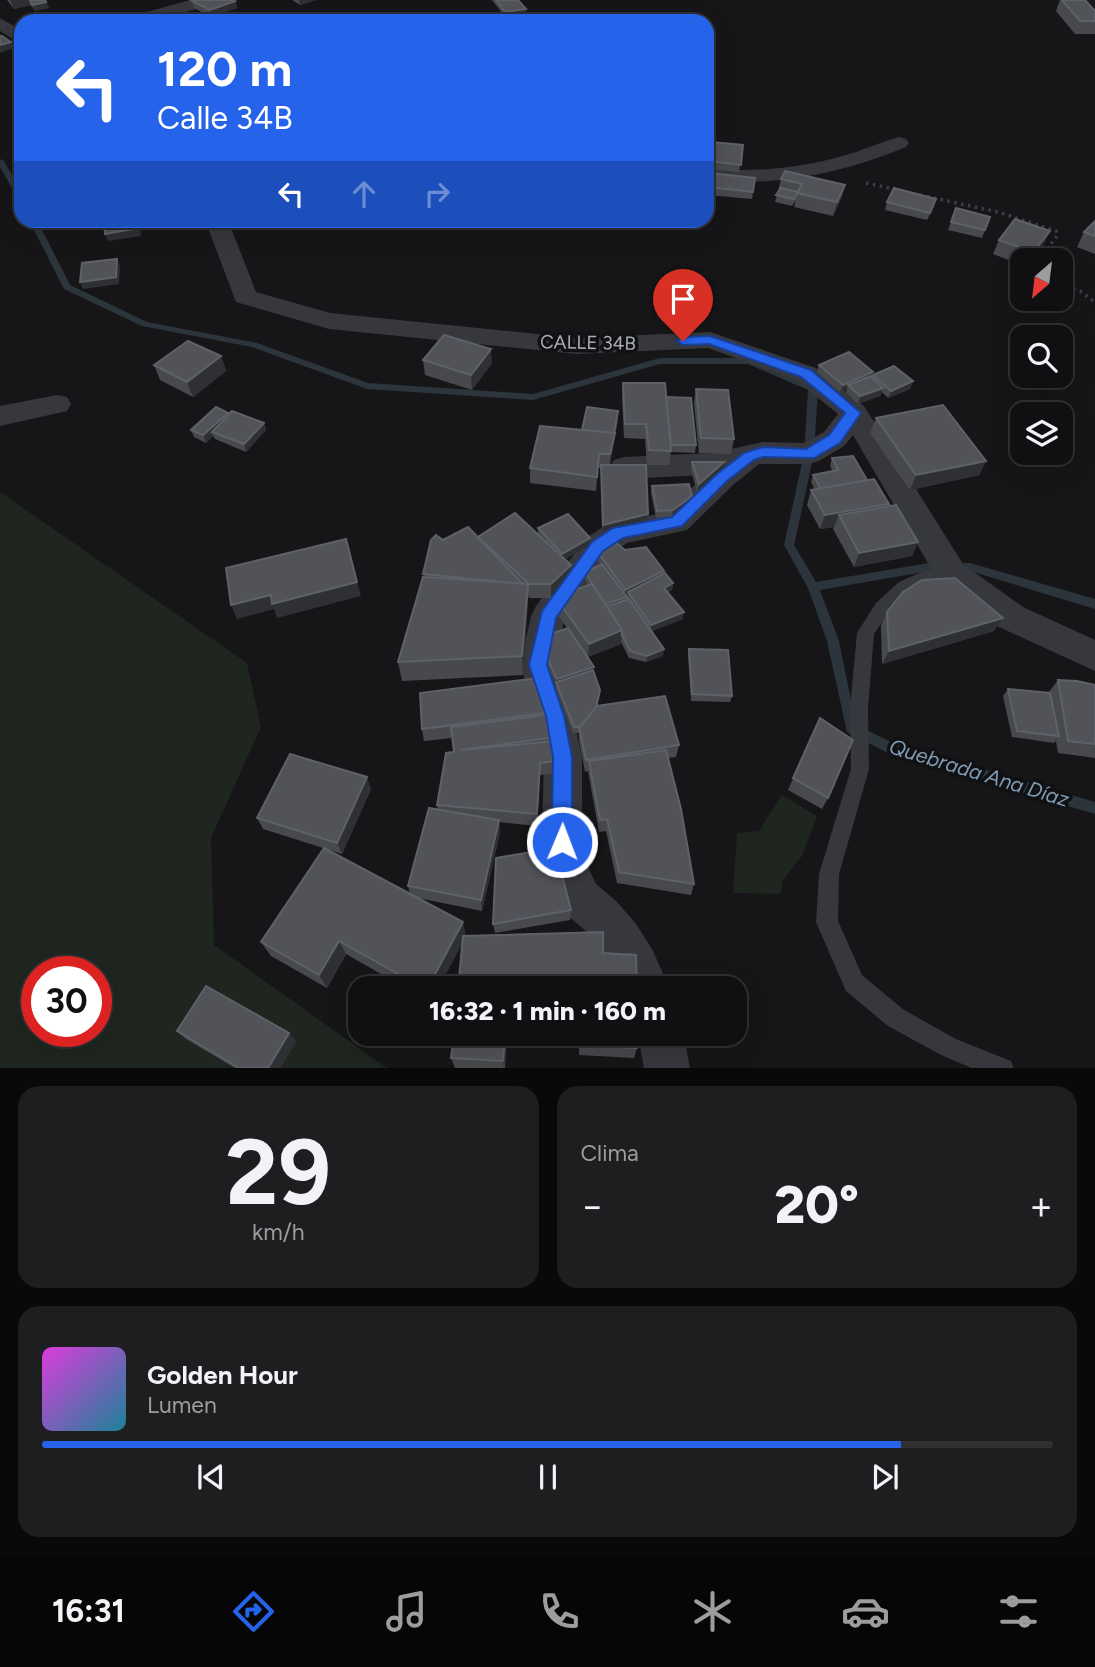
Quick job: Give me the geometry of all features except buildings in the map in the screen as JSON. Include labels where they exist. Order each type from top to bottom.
[{"type":"street","points":[[159,14],[208,0]]},
{"type":"street","points":[[0,23],[14,34]]},
{"type":"street","points":[[714,175],[737,177],[821,169],[865,158],[899,144]]},
{"type":"street","name":"CALLE 34B","points":[[219,228],[245,297],[329,321],[577,346],[710,340],[806,374],[854,413],[946,566],[1011,617],[1095,656]]},
{"type":"street","points":[[0,416],[57,404]]},
{"type":"street","points":[[624,468],[713,464],[763,452],[808,454],[835,439],[854,413]]},
{"type":"street","points":[[642,976],[621,939],[602,917],[581,899],[569,870],[562,842],[562,757],[555,716],[538,665],[541,639],[548,616],[597,547],[619,532],[676,522],[722,477],[749,457]]},
{"type":"street","points":[[663,1046],[667,1068]]},
{"type":"lane","points":[[946,566],[905,587],[882,608],[866,633],[859,708],[860,768],[829,874],[827,922],[854,983],[896,1018],[949,1047],[1001,1068]]},
{"type":"path","points":[[821,169],[904,192]]},
{"type":"path","points":[[917,194],[998,212],[1056,232],[1058,235],[1048,248]]},
{"type":"path","points":[[1073,289],[1095,302]]},
{"type":"shaded area","points":[[0,492],[247,663],[261,727],[211,838],[214,945],[348,1040],[348,1046],[356,1046],[387,1068],[0,1068]]},
{"type":"shaded area","points":[[782,795],[817,816],[802,856],[783,880],[781,894],[733,893],[737,833],[759,831]]},
{"type":"waterway","name":"Quebrada Ana Díaz","points":[[0,161],[14,185]]},
{"type":"waterway","name":"Quebrada Ana Díaz","points":[[37,228],[67,287],[145,324],[254,345],[367,386],[533,397],[660,361],[749,361],[813,388],[809,454],[789,545],[813,587]]},
{"type":"waterway","points":[[813,587],[935,566],[970,567],[1095,604]]},
{"type":"waterway","name":"Quebrada Ana Díaz","points":[[813,587],[833,641],[851,728],[888,747],[1095,808]]},
{"type":"route","points":[[562,842],[562,757],[555,716],[538,665],[541,639],[548,616],[557,602],[581,573],[587,559],[597,547],[619,532],[676,522],[722,477],[749,457],[763,452],[808,454],[835,439],[854,413],[806,374],[710,340],[683,341]]}]
